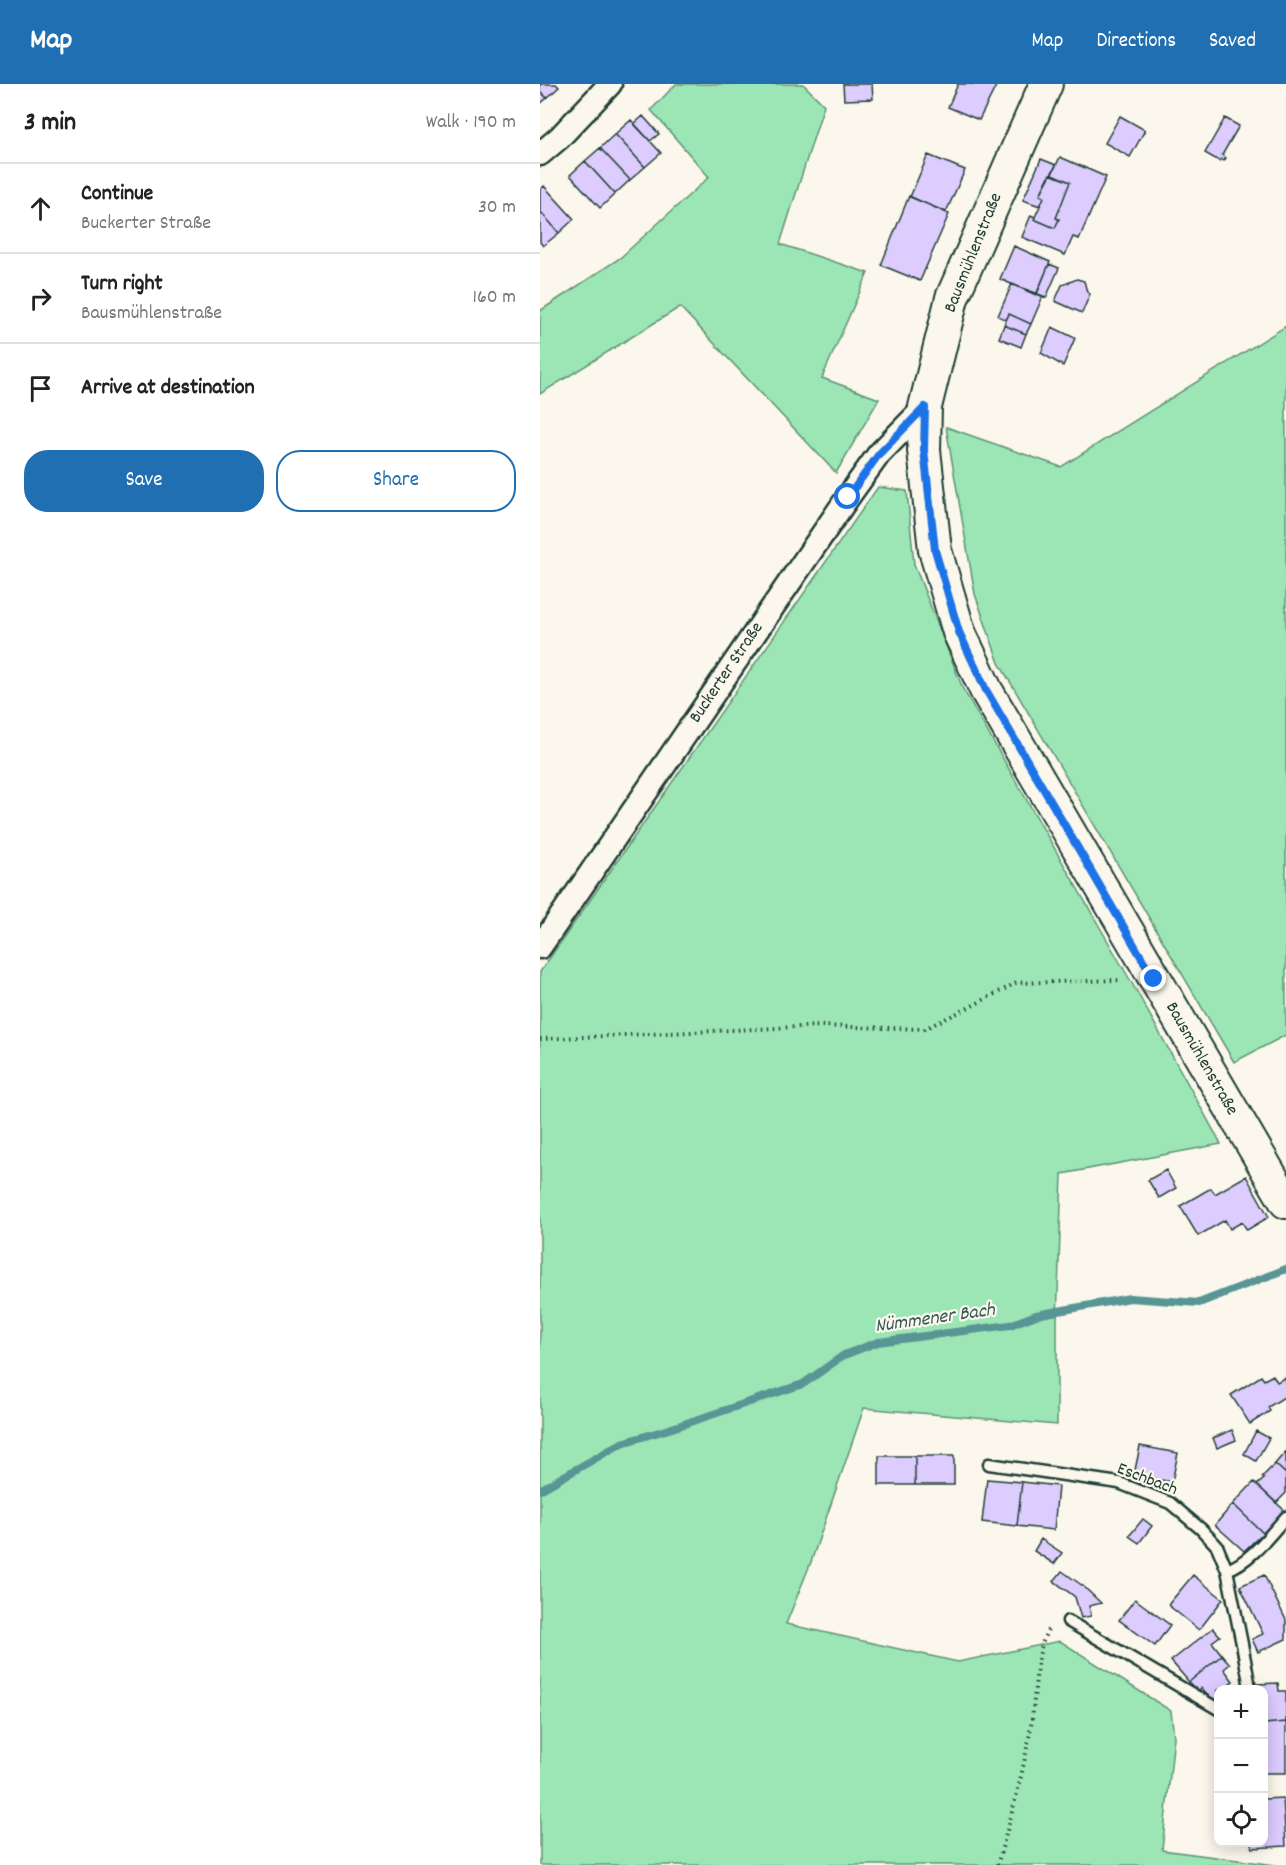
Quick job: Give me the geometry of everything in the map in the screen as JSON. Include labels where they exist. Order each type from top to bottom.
[{"type":"street","points":[[540,154],[559,138],[610,84]]},
{"type":"street","name":"Bausmühlenstraße","points":[[1046,84],[952,298],[925,407],[924,450],[935,550],[959,632],[986,690],[1286,1202]]},
{"type":"street","name":"Buckerter Straße","points":[[540,947],[848,497],[879,454],[925,407]]},
{"type":"lane","name":"Eschbach","points":[[989,1464],[1119,1483],[1170,1503],[1201,1529],[1217,1546],[1227,1570],[1249,1685]]},
{"type":"lane","points":[[1227,1570],[1239,1566],[1286,1517]]},
{"type":"lane","points":[[1068,1621],[1214,1707]]},
{"type":"path","points":[[540,1039],[819,1026],[924,1029],[1016,983],[1154,979]]},
{"type":"path","points":[[997,1865],[1017,1797],[1031,1725],[1042,1642],[1049,1627],[1068,1621]]},
{"type":"green space","points":[[676,84],[803,84],[824,105],[780,244],[868,273],[822,378],[879,399],[836,473],[680,307],[540,394],[540,311],[620,258],[709,177],[651,110]]},
{"type":"green space","points":[[1286,326],[1286,1035],[1234,1062],[999,663],[975,594],[946,427],[1061,467]]},
{"type":"green space","points":[[878,487],[907,491],[914,564],[963,689],[1137,992],[1221,1144],[1062,1174],[1057,1321],[1057,1425],[864,1408],[811,1562],[786,1624],[958,1662],[1060,1641],[1171,1711],[1174,1737],[1162,1850],[1276,1865],[540,1865],[540,972]]},
{"type":"building","points":[[540,84],[556,84],[559,87],[547,98],[540,91]]},
{"type":"building","points":[[843,84],[872,84],[873,99],[844,100]]},
{"type":"building","points":[[958,84],[997,84],[979,120],[948,107]]},
{"type":"building","points":[[540,91],[547,98],[540,104]]},
{"type":"building","points":[[643,116],[659,134],[650,141],[634,124]]},
{"type":"building","points":[[1120,116],[1145,130],[1130,157],[1105,143]]},
{"type":"building","points":[[1225,118],[1239,126],[1222,155],[1226,158],[1224,161],[1221,159],[1219,161],[1205,153]]},
{"type":"building","points":[[631,120],[661,153],[645,167],[615,134]]},
{"type":"building","points":[[615,134],[645,167],[630,180],[600,148]]},
{"type":"building","points":[[600,148],[630,180],[615,194],[585,161]]},
{"type":"building","points":[[928,155],[965,170],[946,212],[910,197]]},
{"type":"building","points":[[1060,157],[1106,177],[1079,239],[1073,237],[1065,255],[1022,237],[1031,215],[1035,217],[1034,219],[1055,228],[1059,219],[1056,218],[1070,182],[1052,174]]},
{"type":"building","points":[[1041,159],[1056,165],[1040,195],[1044,197],[1040,206],[1023,200]]},
{"type":"building","points":[[585,161],[615,194],[600,208],[570,175]]},
{"type":"building","points":[[1050,174],[1070,182],[1056,218],[1059,219],[1055,228],[1034,219],[1044,197],[1040,195]]},
{"type":"building","points":[[544,186],[574,219],[559,233],[540,211],[540,190]]},
{"type":"building","points":[[909,196],[949,214],[920,281],[881,265]]},
{"type":"building","points":[[540,211],[559,233],[543,246],[540,242]]},
{"type":"building","points":[[1014,246],[1050,262],[1036,295],[1000,279]]},
{"type":"building","points":[[1049,264],[1059,268],[1046,298],[1037,294]]},
{"type":"building","points":[[1077,279],[1084,281],[1087,292],[1090,294],[1082,313],[1055,301],[1062,285]]},
{"type":"building","points":[[1012,284],[1043,296],[1031,324],[1009,314],[1006,320],[998,316]]},
{"type":"building","points":[[1009,314],[1031,324],[1026,334],[1004,325]]},
{"type":"building","points":[[1004,325],[1026,334],[1021,347],[999,338]]},
{"type":"building","points":[[1052,327],[1075,338],[1063,366],[1041,353]]},
{"type":"building","points":[[1166,1170],[1176,1188],[1159,1198],[1148,1180]]},
{"type":"building","points":[[1246,1176],[1269,1217],[1247,1230],[1242,1222],[1230,1229],[1225,1220],[1198,1236],[1180,1206],[1211,1188],[1215,1194]]},
{"type":"building","points":[[1273,1375],[1277,1382],[1286,1377],[1286,1398],[1268,1407],[1270,1411],[1250,1424],[1231,1395],[1261,1376],[1264,1380]]},
{"type":"building","points":[[1232,1430],[1236,1440],[1217,1448],[1213,1438]]},
{"type":"building","points":[[1256,1431],[1269,1438],[1256,1461],[1244,1454]]},
{"type":"building","points":[[1140,1446],[1178,1453],[1172,1482],[1134,1475]]},
{"type":"building","points":[[1286,1451],[1286,1474],[1275,1464]]},
{"type":"building","points":[[879,1456],[915,1456],[915,1485],[879,1485]]},
{"type":"building","points":[[915,1456],[954,1456],[954,1485],[915,1485]]},
{"type":"building","points":[[1275,1464],[1286,1474],[1286,1493],[1276,1503],[1257,1485]]},
{"type":"building","points":[[987,1479],[1022,1482],[1017,1526],[982,1522]]},
{"type":"building","points":[[1022,1482],[1058,1486],[1054,1530],[1017,1526]]},
{"type":"building","points":[[1254,1482],[1284,1510],[1263,1533],[1233,1504]]},
{"type":"building","points":[[1233,1504],[1263,1533],[1244,1551],[1215,1525]]},
{"type":"building","points":[[1143,1519],[1152,1526],[1139,1543],[1129,1536]]},
{"type":"building","points":[[1041,1539],[1062,1553],[1054,1564],[1034,1551]]},
{"type":"building","points":[[1062,1571],[1101,1603],[1089,1606],[1091,1616],[1081,1618],[1075,1597],[1054,1581]]},
{"type":"building","points":[[1193,1575],[1223,1599],[1199,1630],[1168,1605]]},
{"type":"building","points":[[1264,1575],[1286,1620],[1286,1639],[1258,1652],[1252,1639],[1263,1634],[1240,1586]]},
{"type":"building","points":[[1135,1599],[1170,1625],[1155,1646],[1119,1620]]},
{"type":"building","points":[[1213,1628],[1220,1636],[1212,1642],[1222,1655],[1189,1682],[1171,1661]]},
{"type":"building","points":[[1222,1655],[1230,1664],[1224,1669],[1233,1681],[1230,1685],[1214,1685],[1212,1701],[1201,1688],[1197,1692],[1189,1682]]},
{"type":"building","points":[[1278,1683],[1279,1691],[1286,1691],[1286,1722],[1268,1724],[1268,1685],[1257,1684]]},
{"type":"building","points":[[1286,1722],[1286,1773],[1268,1773],[1268,1724]]},
{"type":"building","points":[[1283,1798],[1286,1846],[1252,1848],[1268,1847],[1268,1799]]},
{"type":"waterway","name":"Nümmener Bach","points":[[540,1490],[622,1443],[803,1384],[844,1355],[878,1342],[1010,1325],[1036,1315],[1130,1298],[1199,1303],[1286,1269]]},
{"type":"route","points":[[848,497],[879,454],[925,407],[924,450],[935,550],[959,632],[986,690],[1154,979]]}]
